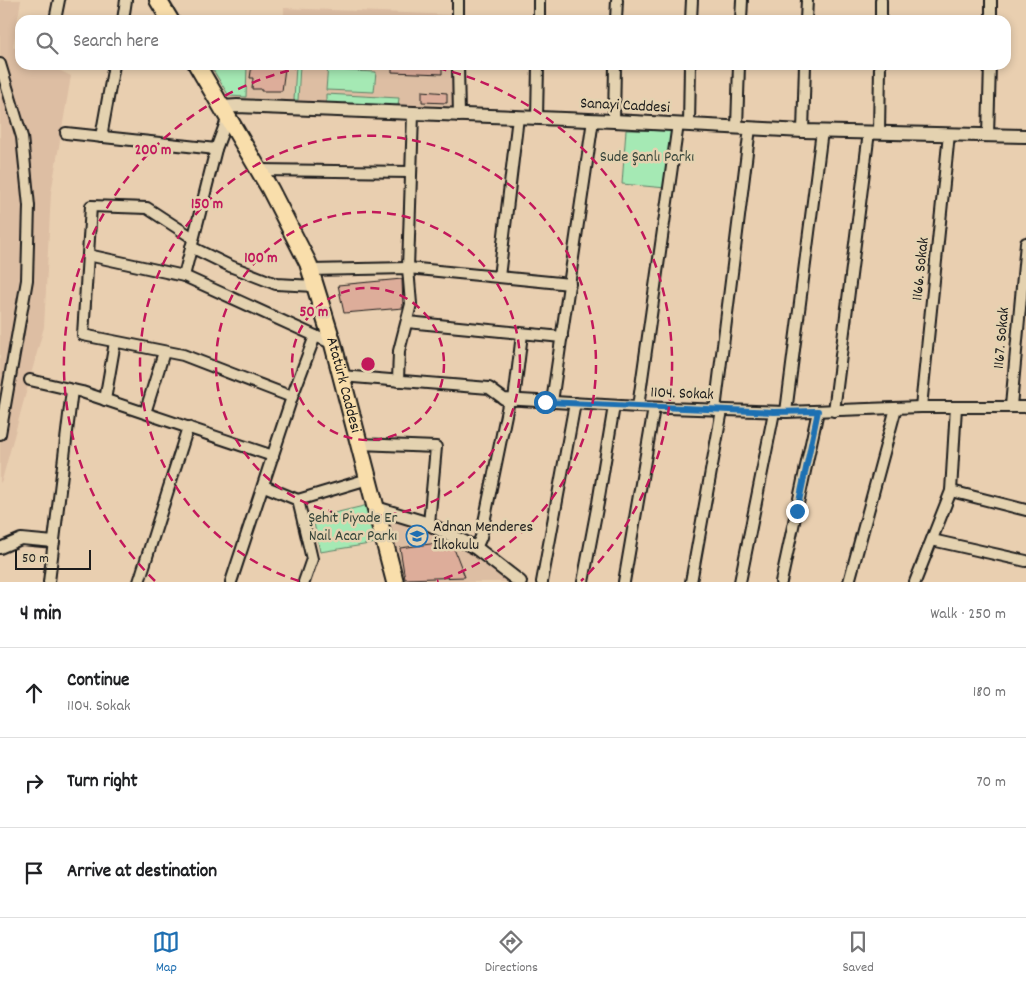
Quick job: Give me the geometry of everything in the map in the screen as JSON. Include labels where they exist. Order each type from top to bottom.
[{"type":"main road","points":[[158,0],[167,15]]},
{"type":"main road","name":"Atatürk Caddesi","points":[[200,70],[259,170],[295,238],[312,278],[341,376],[395,582]]},
{"type":"street","points":[[56,15],[59,0]]},
{"type":"street","points":[[124,15],[126,0]]},
{"type":"street","points":[[458,0],[458,15]]},
{"type":"street","points":[[538,15],[539,0]]},
{"type":"street","points":[[616,15],[617,0]]},
{"type":"street","points":[[691,15],[692,0]]},
{"type":"street","points":[[741,15],[742,0]]},
{"type":"street","points":[[806,15],[807,0]]},
{"type":"street","points":[[881,0],[881,15]]},
{"type":"street","points":[[991,0],[991,15]]},
{"type":"street","points":[[0,64],[22,137],[29,206],[27,280],[0,434]]},
{"type":"street","points":[[101,137],[113,70]]},
{"type":"street","points":[[458,70],[458,116]]},
{"type":"street","points":[[537,118],[538,70]]},
{"type":"street","points":[[614,121],[615,70]]},
{"type":"street","points":[[638,407],[684,125],[690,70]]},
{"type":"street","points":[[737,127],[739,70]]},
{"type":"street","points":[[803,131],[805,70]]},
{"type":"street","points":[[834,411],[874,132],[880,70]]},
{"type":"street","points":[[988,135],[990,70]]},
{"type":"street","name":"Sanayi Caddesi","points":[[225,112],[237,106],[593,120],[803,131],[1026,136]]},
{"type":"street","points":[[184,276],[225,112]]},
{"type":"street","points":[[398,381],[399,351],[411,304],[408,268],[413,114]]},
{"type":"street","points":[[499,277],[518,117]]},
{"type":"street","points":[[552,402],[593,120]]},
{"type":"street","points":[[691,582],[719,410],[750,128]]},
{"type":"street","points":[[786,412],[822,131]]},
{"type":"street","points":[[66,133],[216,149]]},
{"type":"street","name":"1166. Sokak","points":[[921,408],[949,134]]},
{"type":"street","points":[[259,170],[411,172]]},
{"type":"street","points":[[292,397],[183,356],[83,335],[91,206],[147,208],[192,243],[230,266],[276,284],[312,278],[408,268],[570,284]]},
{"type":"street","name":"1167. Sokak","points":[[1011,406],[1026,243]]},
{"type":"street","points":[[88,255],[184,276],[332,344]]},
{"type":"street","points":[[407,322],[562,337]]},
{"type":"street","points":[[476,548],[481,537],[511,400],[522,334]]},
{"type":"street","points":[[231,582],[292,397],[315,336]]},
{"type":"street","points":[[105,400],[116,342]]},
{"type":"street","points":[[145,413],[164,352]]},
{"type":"street","name":"1104. Sokak","points":[[341,376],[489,388],[504,400],[654,408],[786,412],[896,408],[1026,407]]},
{"type":"street","points":[[30,380],[105,400],[274,456]]},
{"type":"street","points":[[49,582],[72,390]]},
{"type":"street","points":[[542,582],[575,404]]},
{"type":"street","points":[[583,582],[614,406]]},
{"type":"street","points":[[915,582],[951,491],[956,407]]},
{"type":"street","points":[[624,582],[654,408]]},
{"type":"street","points":[[849,582],[896,408]]},
{"type":"street","points":[[781,582],[818,411]]},
{"type":"street","points":[[740,582],[774,412]]},
{"type":"street","points":[[139,582],[188,428]]},
{"type":"street","points":[[359,444],[436,447],[429,524]]},
{"type":"street","points":[[264,486],[298,500],[368,479]]},
{"type":"street","points":[[951,491],[1026,510]]},
{"type":"street","points":[[298,500],[312,559],[304,582]]},
{"type":"street","points":[[376,508],[429,524],[476,548],[520,582]]},
{"type":"street","points":[[0,548],[20,539],[54,542]]},
{"type":"street","points":[[932,540],[1026,562]]},
{"type":"shaded area","points":[[0,0],[21,0],[18,15],[15,15],[13,47],[15,48],[15,70],[59,70],[71,76],[51,193],[44,327],[0,483]]},
{"type":"shaded area","points":[[284,8],[453,15],[284,15]]},
{"type":"shaded area","points":[[212,70],[452,70],[452,109],[229,97]]},
{"type":"shaded area","name":"Adnan Menderes İlkokulu","points":[[376,508],[429,524],[520,582],[391,582]]},
{"type":"green space","points":[[213,70],[247,70],[246,97],[229,96]]},
{"type":"green space","points":[[296,70],[300,70],[298,100],[294,100]]},
{"type":"green space","points":[[328,70],[376,72],[374,92],[326,90]]},
{"type":"green space","points":[[326,94],[399,98],[398,106],[326,103]]},
{"type":"green space","name":"Sude Şanlı Parkı","points":[[626,130],[674,131],[666,188],[622,184]]},
{"type":"green space","name":"Şehit Piyade Er Nail Acar Parkı","points":[[368,505],[376,543],[320,552],[313,518]]},
{"type":"building","points":[[251,70],[285,70],[282,91],[252,89],[253,78],[250,78]]},
{"type":"building","points":[[392,70],[442,70],[442,74],[392,72]]},
{"type":"building","points":[[422,91],[447,93],[447,103],[422,102]]},
{"type":"building","points":[[402,279],[403,308],[344,313],[338,285]]},
{"type":"building","points":[[446,542],[453,546],[465,577],[405,579],[400,548]]},
{"type":"place","name":"Adnan Menderes İlkokulu","points":[[417,536]]},
{"type":"route","points":[[545,402],[774,412],[818,411],[797,511]]}]
